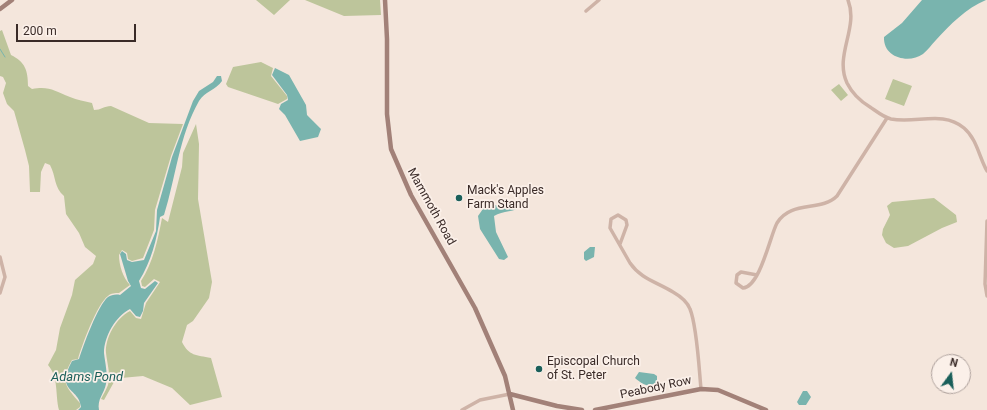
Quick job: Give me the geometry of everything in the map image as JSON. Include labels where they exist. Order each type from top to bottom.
[{"type":"main road","points":[[0,9],[12,0]]},
{"type":"main road","name":"Mammoth Road","points":[[385,0],[387,39],[386,114],[395,161],[411,195],[475,308],[503,371],[514,410]]},
{"type":"main road","name":"Peabody Row","points":[[595,410],[701,389],[718,390],[766,410]]},
{"type":"main road","points":[[510,394],[557,406],[582,410]]},
{"type":"street","points":[[586,11],[599,0]]},
{"type":"street","points":[[848,0],[851,22],[843,52],[842,67],[844,77],[849,88],[858,98],[887,118],[943,119],[956,122],[971,136],[987,171]]},
{"type":"street","points":[[756,275],[741,272],[737,275],[736,283],[740,287],[746,288],[750,285],[756,275],[779,220],[786,213],[835,198],[887,118]]},
{"type":"street","points":[[620,244],[627,222],[624,217],[618,216],[613,217],[610,225],[620,244],[636,271],[645,278],[678,294],[690,308],[693,321],[701,389]]},
{"type":"street","points":[[987,221],[985,284],[987,296]]},
{"type":"street","points":[[0,257],[5,277],[0,293]]},
{"type":"street","points":[[462,410],[480,400],[510,394]]},
{"type":"green space","points":[[256,0],[290,0],[274,15]]},
{"type":"green space","points":[[305,0],[380,0],[381,15],[344,16]]},
{"type":"green space","points":[[2,30],[11,55],[20,61],[25,67],[28,86],[32,89],[48,89],[92,103],[94,110],[111,106],[149,123],[183,124],[171,156],[155,210],[154,230],[143,258],[132,261],[128,259],[127,253],[122,250],[119,255],[120,263],[123,275],[130,285],[119,293],[110,294],[104,300],[90,325],[78,359],[72,360],[68,367],[65,378],[66,383],[80,403],[80,407],[76,410],[59,410],[54,375],[48,365],[56,350],[60,328],[72,295],[75,280],[93,264],[96,256],[85,247],[79,233],[66,214],[64,196],[58,189],[50,165],[45,163],[41,172],[40,192],[30,192],[29,166],[25,150],[14,111],[7,104],[3,93],[6,83],[3,77],[0,76],[0,31]]},
{"type":"green space","points":[[261,62],[273,68],[271,76],[287,96],[287,99],[278,104],[228,87],[226,84],[233,67]]},
{"type":"green space","points":[[893,79],[912,86],[904,106],[885,99]]},
{"type":"green space","points":[[839,84],[848,95],[841,101],[831,90]]},
{"type":"green space","points":[[196,124],[199,144],[198,199],[212,282],[209,298],[193,321],[187,325],[182,342],[190,352],[211,358],[222,397],[190,405],[172,388],[143,376],[121,378],[114,382],[104,400],[101,399],[109,381],[106,347],[112,329],[120,318],[130,311],[136,318],[141,319],[146,303],[160,282],[154,279],[145,287],[142,286],[141,281],[152,259],[162,218],[168,222],[182,167],[183,153]]},
{"type":"green space","points":[[934,198],[956,215],[957,222],[942,228],[908,246],[894,248],[886,243],[882,235],[883,229],[890,215],[887,206],[892,202]]},
{"type":"water","points":[[922,0],[986,0],[959,17],[923,54],[911,59],[898,57],[888,50],[884,37],[902,23]]},
{"type":"water","points":[[275,68],[289,75],[306,105],[307,115],[321,129],[318,137],[300,141],[285,115],[279,109],[281,104],[288,100],[287,95],[272,75]]},
{"type":"water","name":"Adams Pond","points":[[217,76],[221,76],[222,81],[217,87],[201,98],[192,114],[182,142],[164,215],[160,217],[153,250],[139,281],[141,288],[145,289],[155,281],[158,283],[144,303],[143,311],[140,317],[136,316],[130,309],[120,316],[109,333],[106,340],[104,353],[107,380],[99,403],[99,410],[78,410],[81,407],[76,396],[67,384],[67,371],[72,361],[79,359],[91,326],[104,301],[108,297],[120,295],[131,286],[128,281],[120,254],[122,251],[126,254],[127,260],[132,262],[144,260],[156,231],[157,210],[172,157],[193,101],[199,91],[213,82]]},
{"type":"water","points":[[520,201],[523,205],[520,208],[494,216],[496,232],[508,257],[504,260],[499,259],[480,229],[478,216],[485,206],[508,204]]},
{"type":"water","points":[[590,247],[595,247],[594,257],[586,261],[584,259],[584,252]]},
{"type":"water","points":[[639,372],[654,374],[657,376],[657,382],[651,385],[643,384],[635,378]]},
{"type":"water","points":[[803,391],[807,391],[811,397],[806,405],[799,405],[797,402]]},
{"type":"waterway","points":[[0,49],[5,57]]},
{"type":"place","name":"Mack's Apples Farm Stand","points":[[459,198]]},
{"type":"place","name":"Episcopal Church of St. Peter","points":[[539,369]]}]
